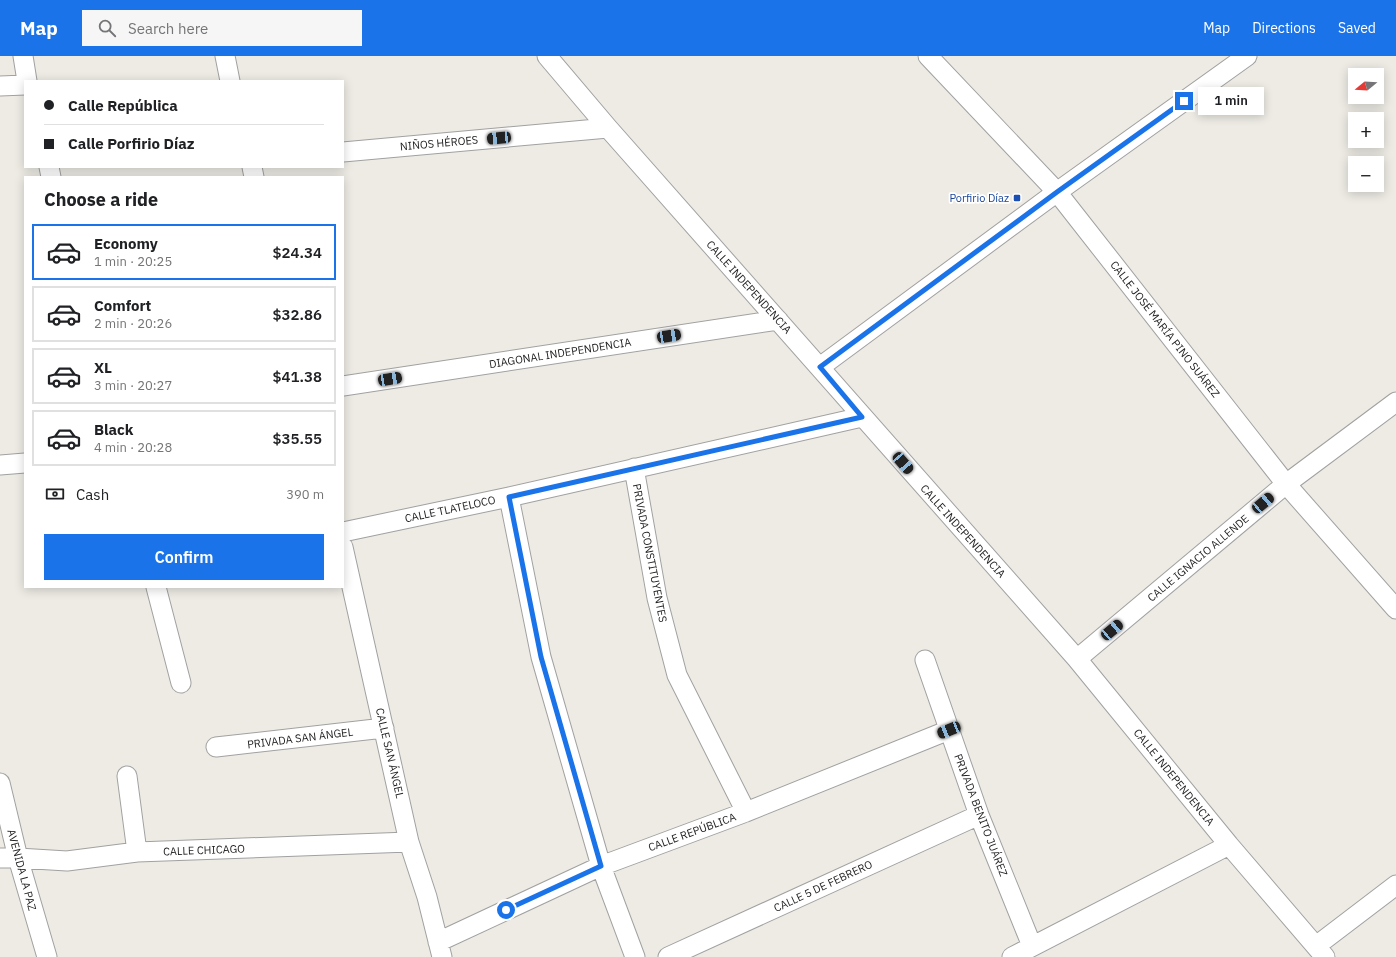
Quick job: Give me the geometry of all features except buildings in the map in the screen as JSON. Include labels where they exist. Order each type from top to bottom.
[{"type":"street","points":[[23,56],[27,80]]},
{"type":"street","points":[[224,56],[230,80]]},
{"type":"street","name":"CALLE INDEPENDENCIA","points":[[547,56],[608,128],[820,367],[862,417],[1078,659],[1229,845],[1321,952]]},
{"type":"street","name":"CALLE JOSÉ MARÍA PINO SUÁREZ","points":[[928,56],[1057,192],[1286,484],[1396,609]]},
{"type":"street","points":[[820,367],[1057,192],[1247,56]]},
{"type":"street","points":[[0,86],[24,84]]},
{"type":"street","name":"NIÑOS HÉROES","points":[[344,152],[608,128]]},
{"type":"street","name":"DIAGONAL INDEPENDENCIA","points":[[344,386],[778,320]]},
{"type":"street","name":"CALLE IGNACIO ALLENDE","points":[[1078,659],[1286,484],[1396,402]]},
{"type":"street","name":"CALLE TLATELOCO","points":[[344,532],[509,497],[862,417]]},
{"type":"street","points":[[0,465],[24,463]]},
{"type":"street","name":"PRIVADA CONSTITUYENTES","points":[[634,468],[657,598],[677,675],[697,712],[746,812]]},
{"type":"street","points":[[509,497],[541,657],[601,866],[635,957]]},
{"type":"street","name":"CALLE SAN ÁNGEL","points":[[344,551],[409,842],[427,897],[440,950]]},
{"type":"street","points":[[156,588],[180,683]]},
{"type":"street","name":"PRIVADA BENITO JUÁREZ","points":[[925,660],[979,815],[1032,946]]},
{"type":"street","name":"PRIVADA SAN ÁNGEL","points":[[216,747],[384,728]]},
{"type":"street","name":"CALLE REPÚBLICA","points":[[440,950],[601,866],[746,812],[949,730]]},
{"type":"street","points":[[127,776],[137,852]]},
{"type":"street","name":"AVENIDA LA PAZ","points":[[0,783],[9,858],[46,957]]},
{"type":"street","name":"CALLE 5 DE FEBRERO","points":[[668,957],[979,815]]},
{"type":"street","name":"CALLE CHICAGO","points":[[9,858],[67,861],[137,852],[409,842]]},
{"type":"street","points":[[1012,957],[1229,845]]},
{"type":"street","points":[[1321,952],[1396,885]]},
{"type":"place","name":"Porfirio Díaz","points":[[1017,198]]},
{"type":"route","points":[[506,910],[601,866],[541,657],[509,497],[862,417],[820,367],[1057,192],[1184,101]]}]
